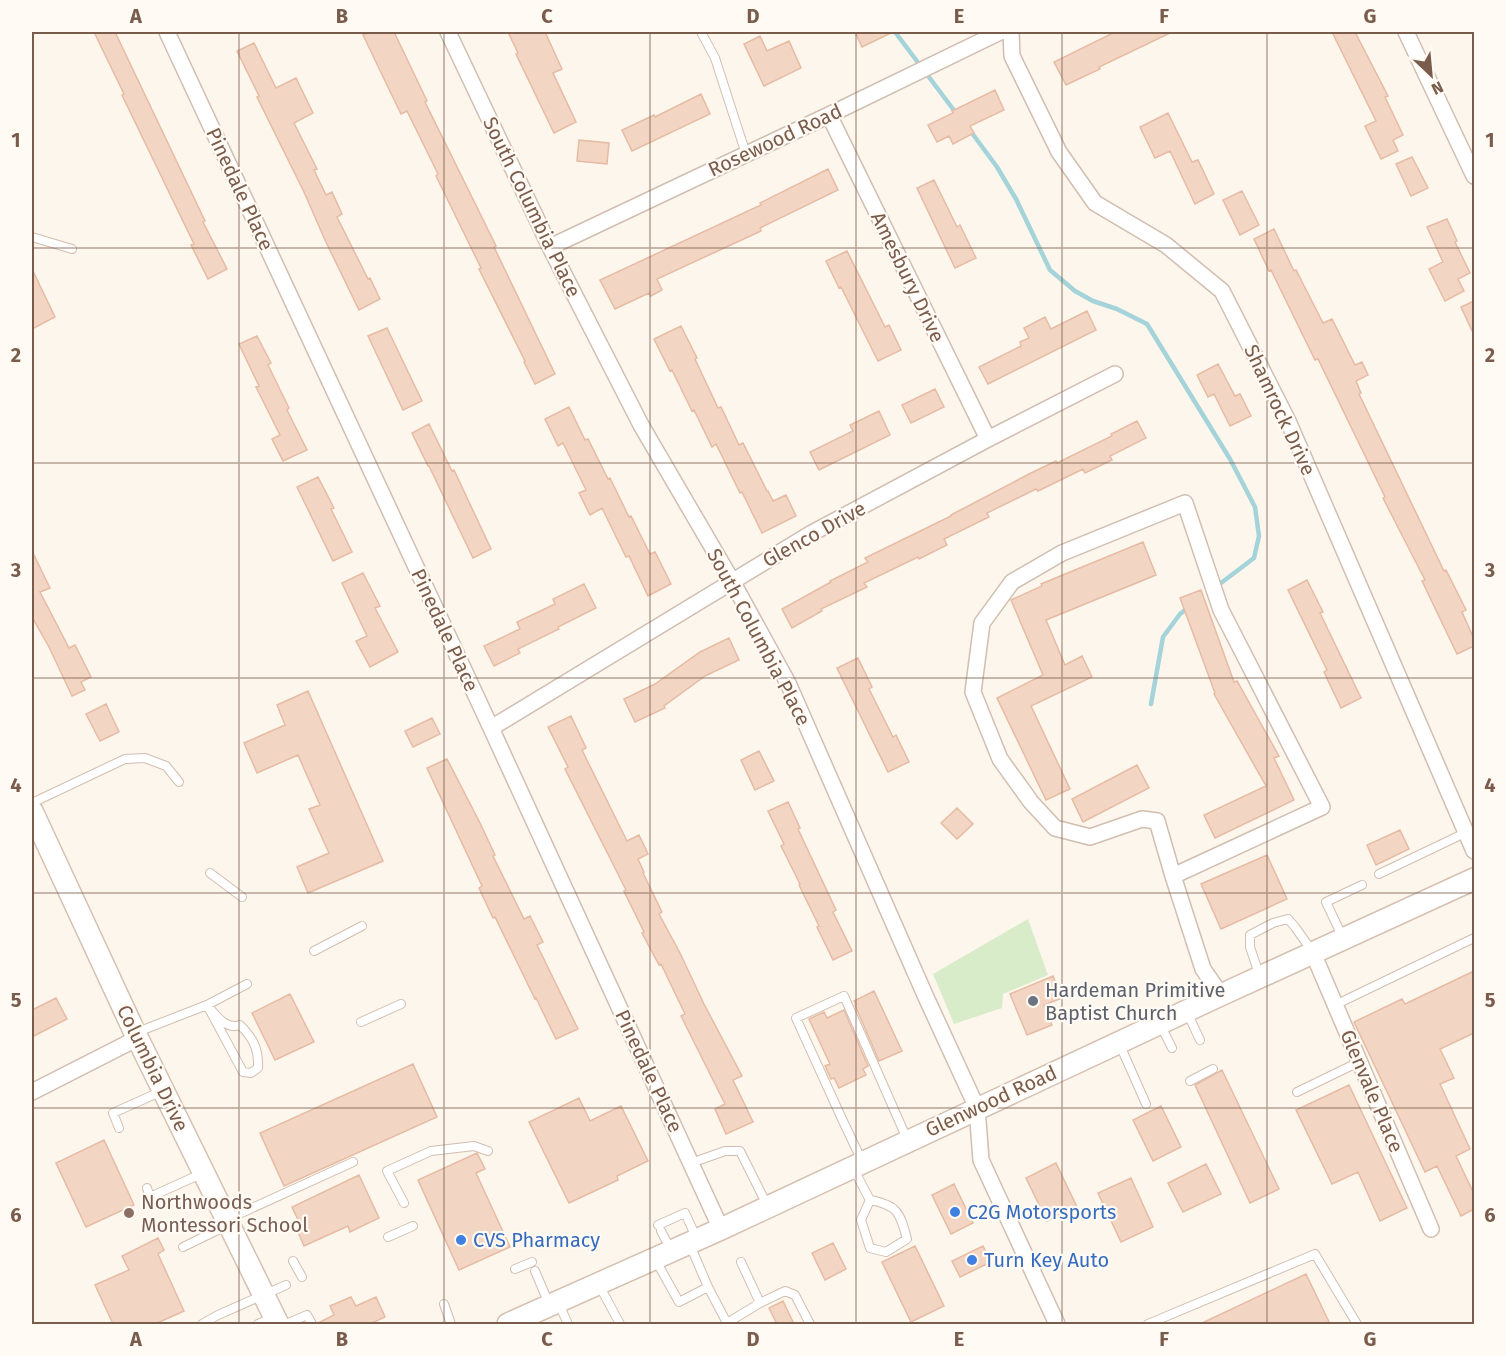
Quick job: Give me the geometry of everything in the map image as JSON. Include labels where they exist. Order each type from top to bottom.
[{"type":"main road","name":"Columbia Drive","points":[[32,811],[263,1295],[274,1323]]},
{"type":"main road","name":"Glenwood Road","points":[[517,1323],[1221,994],[1474,879]]},
{"type":"street","name":"Pinedale Place","points":[[167,32],[721,1229]]},
{"type":"street","name":"South Columbia Place","points":[[448,32],[550,247],[641,425],[732,581],[788,683],[925,996],[977,1108],[981,1160],[1057,1324]]},
{"type":"street","name":"Rosewood Road","points":[[550,247],[1000,32]]},
{"type":"street","name":"Shamrock Drive","points":[[1011,32],[1012,56],[1059,152],[1095,203],[1166,245],[1222,291],[1288,421],[1468,826],[1474,851]]},
{"type":"street","points":[[1406,32],[1474,176]]},
{"type":"street","name":"Amesbury Drive","points":[[829,115],[988,439]]},
{"type":"street","name":"Glenco Drive","points":[[491,728],[812,533],[1115,374]]},
{"type":"street","points":[[1173,876],[1322,807],[1221,610],[1185,503],[1062,553],[1012,582],[982,623],[973,692],[1000,759],[1031,802],[1055,828],[1090,837],[1142,819],[1157,821],[1173,876],[1203,969],[1221,994]]},
{"type":"street","name":"Glenvale Place","points":[[1312,953],[1431,1229]]},
{"type":"street","points":[[32,1092],[137,1035]]},
{"type":"lane","points":[[701,32],[715,58],[746,154]]},
{"type":"lane","points":[[32,237],[72,249]]},
{"type":"lane","points":[[32,803],[124,759],[145,758],[166,766],[179,782]]},
{"type":"lane","points":[[1379,874],[1468,826]]},
{"type":"lane","points":[[210,873],[242,897]]},
{"type":"lane","points":[[1343,939],[1326,902],[1362,885]]},
{"type":"lane","points":[[1260,977],[1250,947],[1250,935],[1273,922],[1288,918],[1312,953]]},
{"type":"lane","points":[[314,951],[362,926]]},
{"type":"lane","points":[[1335,1005],[1474,938]]},
{"type":"lane","points":[[137,1035],[207,1005],[247,984]]},
{"type":"lane","points":[[870,1200],[886,1203],[896,1210],[903,1223],[907,1239],[886,1252],[870,1248],[861,1220],[870,1200],[842,1119],[796,1018],[844,996],[907,1141]]},
{"type":"lane","points":[[361,1022],[400,1004]]},
{"type":"lane","points":[[207,1005],[225,1024],[234,1027],[240,1025],[249,1035],[259,1054],[258,1068],[251,1073],[243,1072],[207,1005]]},
{"type":"lane","points":[[1186,1011],[1200,1040]]},
{"type":"lane","points":[[1160,1023],[1172,1048]]},
{"type":"lane","points":[[1119,1042],[1146,1104]]},
{"type":"lane","points":[[1297,1092],[1359,1062]]},
{"type":"lane","points":[[1190,1081],[1213,1069]]},
{"type":"lane","points":[[119,1128],[113,1113],[164,1090]]},
{"type":"lane","points":[[404,1203],[387,1171],[431,1151],[474,1146],[488,1151]]},
{"type":"lane","points":[[691,1163],[725,1151],[740,1150],[768,1207]]},
{"type":"lane","points":[[183,1247],[228,1222],[353,1162]]},
{"type":"lane","points":[[147,1188],[150,1197],[204,1173]]},
{"type":"lane","points":[[708,1287],[680,1302],[678,1248],[685,1213],[660,1228],[678,1248],[708,1287],[727,1324],[760,1303],[785,1291],[795,1295],[810,1324]]},
{"type":"lane","points":[[388,1237],[413,1226]]},
{"type":"lane","points":[[1148,1324],[1315,1254],[1358,1324]]},
{"type":"lane","points":[[293,1261],[302,1277]]},
{"type":"lane","points":[[515,1269],[532,1262]]},
{"type":"lane","points":[[741,1262],[760,1303]]},
{"type":"lane","points":[[535,1271],[568,1324]]},
{"type":"lane","points":[[598,1284],[620,1324]]},
{"type":"lane","points":[[202,1324],[286,1285]]},
{"type":"lane","points":[[444,1304],[452,1324]]},
{"type":"lane","points":[[274,1323],[307,1315],[312,1324]]},
{"type":"green space","points":[[1028,919],[1048,975],[1003,994],[1002,1008],[954,1024],[933,974]]},
{"type":"building","points":[[94,32],[115,32],[205,221],[203,222],[227,269],[208,279],[191,245],[194,244]]},
{"type":"building","points":[[371,32],[394,32],[555,374],[535,384],[479,269],[481,268],[407,111],[401,114],[363,35]]},
{"type":"building","points":[[508,32],[545,32],[562,69],[553,73],[576,122],[554,133],[516,54],[518,53]]},
{"type":"building","points":[[855,32],[893,32],[862,47]]},
{"type":"building","points":[[1115,32],[1172,32],[1066,85],[1054,62]]},
{"type":"building","points":[[1332,32],[1355,32],[1388,96],[1385,97],[1403,135],[1393,140],[1398,151],[1381,159],[1365,126],[1376,121]]},
{"type":"building","points":[[760,36],[767,51],[789,41],[801,68],[764,86],[744,44]]},
{"type":"building","points":[[254,43],[276,88],[296,78],[313,113],[294,123],[317,169],[314,170],[326,195],[332,192],[342,214],[337,217],[380,299],[359,310],[237,51]]},
{"type":"building","points":[[995,90],[1004,110],[970,126],[974,133],[953,144],[949,136],[937,142],[928,125]]},
{"type":"building","points":[[701,94],[710,114],[632,151],[622,130],[654,115],[655,117]]},
{"type":"building","points":[[1168,113],[1192,162],[1198,160],[1214,194],[1195,204],[1170,151],[1155,158],[1140,127]]},
{"type":"building","points":[[579,140],[609,143],[607,164],[577,161]]},
{"type":"building","points":[[1412,157],[1428,188],[1411,196],[1396,164]]},
{"type":"building","points":[[828,169],[838,190],[760,228],[761,231],[657,279],[662,290],[651,296],[649,293],[615,309],[600,280],[761,205],[760,203]]},
{"type":"building","points":[[934,180],[957,227],[960,225],[976,258],[955,268],[917,188]]},
{"type":"building","points":[[1242,191],[1259,225],[1240,235],[1223,200]]},
{"type":"building","points":[[1447,219],[1470,273],[1458,279],[1464,291],[1445,301],[1429,269],[1443,262],[1427,227]]},
{"type":"building","points":[[1274,229],[1323,323],[1332,319],[1355,365],[1362,362],[1368,375],[1356,381],[1361,393],[1359,394],[1444,571],[1446,570],[1466,610],[1462,612],[1474,639],[1474,646],[1457,654],[1422,581],[1425,580],[1383,498],[1385,497],[1318,359],[1315,360],[1254,239]]},
{"type":"building","points":[[847,251],[885,327],[889,325],[901,350],[878,361],[826,261]]},
{"type":"building","points":[[32,269],[55,317],[32,329]]},
{"type":"building","points":[[1474,301],[1474,335],[1461,307]]},
{"type":"building","points":[[1087,311],[1096,330],[988,384],[979,367],[1021,346],[1020,342],[1029,338],[1024,328],[1045,317],[1051,329]]},
{"type":"building","points":[[681,326],[718,408],[721,407],[739,445],[743,443],[773,501],[786,495],[796,516],[762,533],[716,444],[712,447],[654,339]]},
{"type":"building","points":[[387,328],[422,401],[403,410],[368,336]]},
{"type":"building","points":[[257,336],[271,363],[268,365],[289,408],[287,410],[307,450],[283,461],[272,439],[280,435],[256,387],[259,386],[239,344]]},
{"type":"building","points":[[1218,364],[1235,396],[1240,394],[1251,416],[1230,426],[1214,394],[1208,397],[1197,375]]},
{"type":"building","points":[[935,389],[944,407],[911,423],[902,405]]},
{"type":"building","points":[[569,407],[585,440],[588,439],[650,554],[655,552],[671,584],[648,596],[602,508],[590,515],[579,493],[586,490],[563,443],[558,446],[545,419]]},
{"type":"building","points":[[879,411],[890,435],[819,470],[810,452],[853,431],[850,425]]},
{"type":"building","points":[[1137,421],[1146,438],[1110,456],[1112,460],[1085,473],[1083,469],[987,513],[989,517],[944,539],[947,545],[864,583],[867,587],[821,609],[822,611],[792,628],[782,609],[868,562],[865,558],[951,516],[1029,474],[1112,436],[1111,434]]},
{"type":"building","points":[[429,424],[452,471],[454,470],[491,549],[473,558],[412,433]]},
{"type":"building","points":[[318,477],[352,552],[333,561],[297,487]]},
{"type":"building","points":[[1143,542],[1156,575],[1046,620],[1065,665],[1082,656],[1092,677],[1031,706],[1070,789],[1046,800],[997,698],[1043,675],[1011,600],[1042,586],[1041,584]]},
{"type":"building","points":[[32,551],[50,588],[40,592],[69,648],[75,645],[91,677],[81,682],[85,690],[72,696],[32,617]]},
{"type":"building","points":[[363,573],[380,606],[375,608],[398,652],[370,667],[356,641],[367,636],[342,583]]},
{"type":"building","points":[[1307,580],[1323,612],[1320,613],[1361,698],[1341,708],[1324,672],[1327,670],[1288,590]]},
{"type":"building","points":[[584,584],[596,608],[518,649],[520,653],[494,666],[484,646],[520,629],[517,622],[555,604],[553,599]]},
{"type":"building","points":[[1201,590],[1234,682],[1237,681],[1279,756],[1274,758],[1294,800],[1215,838],[1204,815],[1266,786],[1214,694],[1180,598]]},
{"type":"building","points":[[729,638],[739,660],[705,676],[664,706],[665,708],[635,722],[624,699],[655,684],[700,652]]},
{"type":"building","points":[[858,658],[872,687],[869,689],[893,737],[896,735],[909,762],[888,772],[837,668]]},
{"type":"building","points":[[308,691],[383,861],[308,893],[297,867],[329,853],[309,809],[320,805],[298,755],[257,773],[244,743],[285,725],[277,705]]},
{"type":"building","points":[[106,704],[119,732],[100,741],[86,714]]},
{"type":"building","points":[[571,716],[586,748],[582,750],[627,841],[639,835],[648,854],[638,859],[662,912],[659,914],[742,1076],[733,1080],[753,1122],[726,1134],[715,1109],[725,1104],[681,1016],[685,1014],[661,964],[659,965],[642,933],[644,932],[624,891],[626,890],[565,769],[568,767],[548,727]]},
{"type":"building","points":[[432,718],[440,734],[413,747],[405,731]]},
{"type":"building","points":[[759,751],[774,781],[755,790],[741,760]]},
{"type":"building","points":[[447,759],[480,823],[495,855],[493,856],[524,919],[530,916],[543,942],[537,945],[578,1029],[556,1039],[495,917],[493,918],[479,888],[482,886],[427,768]]},
{"type":"building","points":[[1137,765],[1149,788],[1083,822],[1072,799]]},
{"type":"building","points":[[788,802],[800,828],[798,829],[836,910],[833,912],[852,951],[833,960],[781,846],[784,844],[768,811]]},
{"type":"building","points":[[957,808],[973,824],[957,839],[941,823]]},
{"type":"building","points":[[1400,830],[1409,849],[1376,865],[1367,845]]},
{"type":"building","points":[[1267,855],[1287,899],[1221,929],[1201,884]]},
{"type":"building","points":[[1474,971],[1474,1033],[1440,1049],[1454,1078],[1440,1084],[1470,1149],[1456,1156],[1474,1194],[1474,1209],[1461,1216],[1437,1166],[1425,1172],[1354,1022],[1402,999],[1405,1004]]},
{"type":"building","name":"Hardeman Primitive Baptist Church","points":[[1053,976],[1062,998],[1044,1005],[1052,1025],[1027,1035],[1010,994]]},
{"type":"building","points":[[874,991],[902,1051],[879,1061],[854,1001]]},
{"type":"building","points":[[290,994],[314,1042],[275,1060],[252,1013]]},
{"type":"building","points":[[56,998],[67,1019],[32,1037],[32,1010]]},
{"type":"building","points":[[844,1010],[868,1066],[863,1069],[866,1075],[839,1088],[834,1078],[831,1079],[825,1066],[830,1064],[809,1019],[824,1012],[827,1018]]},
{"type":"building","points":[[413,1064],[437,1117],[284,1186],[260,1133]]},
{"type":"building","points":[[1222,1070],[1279,1189],[1250,1203],[1195,1085]]},
{"type":"building","points":[[1349,1085],[1407,1208],[1380,1221],[1358,1172],[1332,1184],[1296,1110]]},
{"type":"building","points":[[579,1098],[590,1121],[621,1106],[648,1161],[617,1176],[618,1180],[569,1203],[529,1122]]},
{"type":"building","points":[[1161,1106],[1181,1147],[1153,1161],[1133,1120]]},
{"type":"building","points":[[104,1140],[134,1205],[86,1227],[56,1163]]},
{"type":"building","points":[[477,1153],[485,1169],[476,1173],[510,1247],[459,1270],[418,1180]]},
{"type":"building","points":[[1056,1163],[1077,1207],[1047,1221],[1026,1178]]},
{"type":"building","points":[[1206,1164],[1221,1194],[1183,1212],[1168,1183]]},
{"type":"building","points":[[359,1175],[379,1218],[350,1232],[348,1226],[304,1246],[297,1230],[302,1228],[292,1207]]},
{"type":"building","points":[[1131,1178],[1153,1227],[1121,1242],[1098,1193]]},
{"type":"building","points":[[954,1184],[973,1223],[951,1234],[932,1195]]},
{"type":"building","points":[[158,1238],[164,1250],[158,1254],[184,1311],[155,1324],[113,1324],[95,1285],[129,1270],[122,1256]]},
{"type":"building","points":[[833,1243],[846,1269],[825,1280],[812,1253]]},
{"type":"building","points":[[915,1246],[944,1306],[911,1322],[882,1262]]},
{"type":"building","points":[[983,1246],[991,1262],[960,1277],[952,1261]]},
{"type":"building","points":[[1306,1274],[1330,1324],[1200,1324]]},
{"type":"building","points":[[351,1297],[356,1306],[376,1297],[385,1317],[370,1324],[318,1324],[334,1315],[330,1306]]},
{"type":"building","points":[[783,1301],[794,1324],[777,1324],[769,1308]]},
{"type":"waterway","points":[[895,32],[956,113]]},
{"type":"waterway","points":[[969,129],[997,167],[1016,199],[1050,270],[1075,291],[1147,324],[1230,459],[1255,507],[1259,536],[1254,558],[1217,586]]},
{"type":"waterway","points":[[1151,704],[1163,637],[1180,614],[1189,607]]},
{"type":"place","name":"Hardeman Primitive Baptist Church","points":[[1033,1001]]},
{"type":"place","name":"C2G Motorsports","points":[[955,1212]]},
{"type":"place","name":"Northwoods Montessori School","points":[[129,1213]]},
{"type":"place","name":"CVS Pharmacy","points":[[461,1240]]},
{"type":"place","name":"Turn Key Auto","points":[[972,1260]]}]
